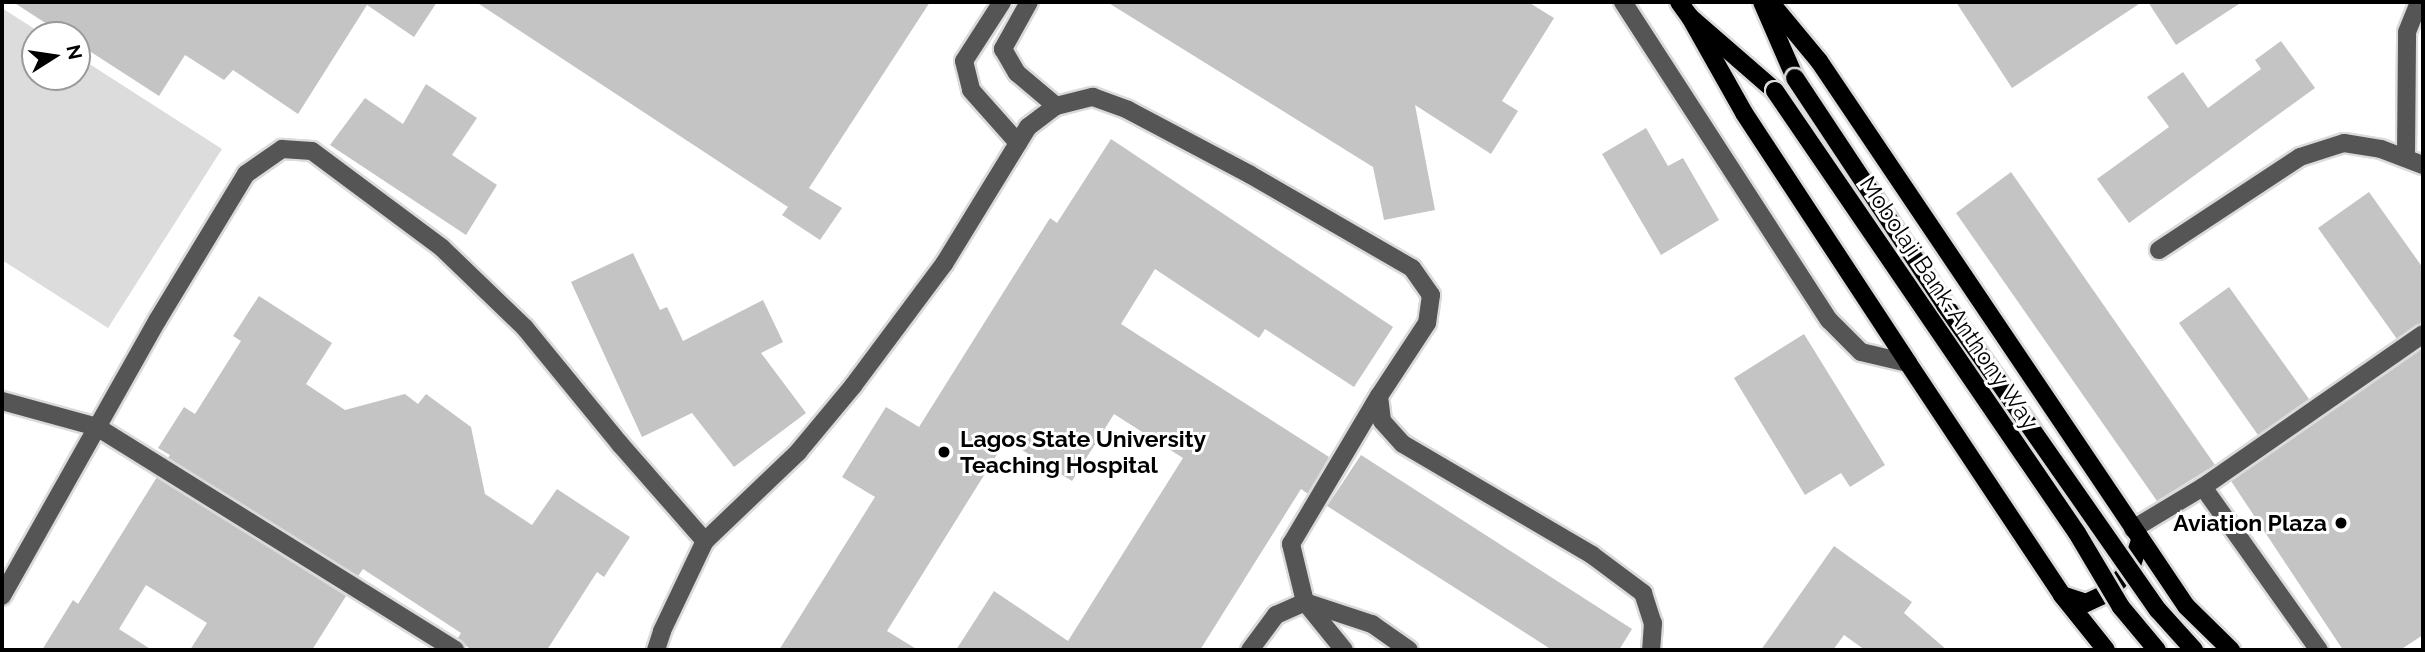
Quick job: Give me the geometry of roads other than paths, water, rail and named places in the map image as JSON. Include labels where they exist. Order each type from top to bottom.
[{"type":"main road","name":"Mobolaji Bank-Anthony Way","points":[[1679,2],[1690,17],[1775,91],[2077,533],[2121,607],[2157,650]]},
{"type":"main road","name":"Mobolaji Bank-Anthony Way","points":[[1762,2],[1795,78],[1945,304],[2158,610],[2194,650]]},
{"type":"main road","points":[[1770,2],[1819,61],[2186,606],[2231,650]]},
{"type":"main road","points":[[1690,17],[1744,113],[2062,595],[2106,650]]},
{"type":"main road","points":[[2062,595],[2086,603],[2107,593],[2131,568],[2137,534]]},
{"type":"street","points":[[1002,2],[964,61],[971,90],[1018,142]]},
{"type":"street","points":[[1029,2],[1003,50],[1017,73],[1056,106]]},
{"type":"street","points":[[1623,2],[1829,320],[1861,352],[1908,362]]},
{"type":"street","points":[[2406,155],[2407,32],[2419,2]]},
{"type":"street","points":[[656,650],[705,541],[798,452],[853,386],[944,264],[1028,127],[1056,106],[1093,97],[1128,110],[1249,174],[1412,268],[1431,295],[1427,323],[1379,396],[1291,544],[1305,602],[1344,650]]},
{"type":"street","points":[[2159,250],[2300,157],[2344,144],[2406,155],[2423,164]]},
{"type":"street","points":[[2,596],[97,427],[247,174],[282,149],[312,151],[442,248],[525,328],[620,444],[705,541]]},
{"type":"street","points":[[2137,534],[2423,334]]},
{"type":"street","points":[[1379,396],[1382,421],[1403,444],[1592,555],[1643,593],[1653,623],[1651,650]]},
{"type":"street","points":[[2,401],[97,427],[455,650]]},
{"type":"street","points":[[2203,487],[2319,650]]},
{"type":"street","points":[[1250,650],[1276,615],[1305,602],[1372,624],[1409,650]]},
{"type":"place","name":"Lagos State University Teaching Hospital","points":[[944,452]]},
{"type":"place","name":"Aviation Plaza","points":[[2341,523]]}]
